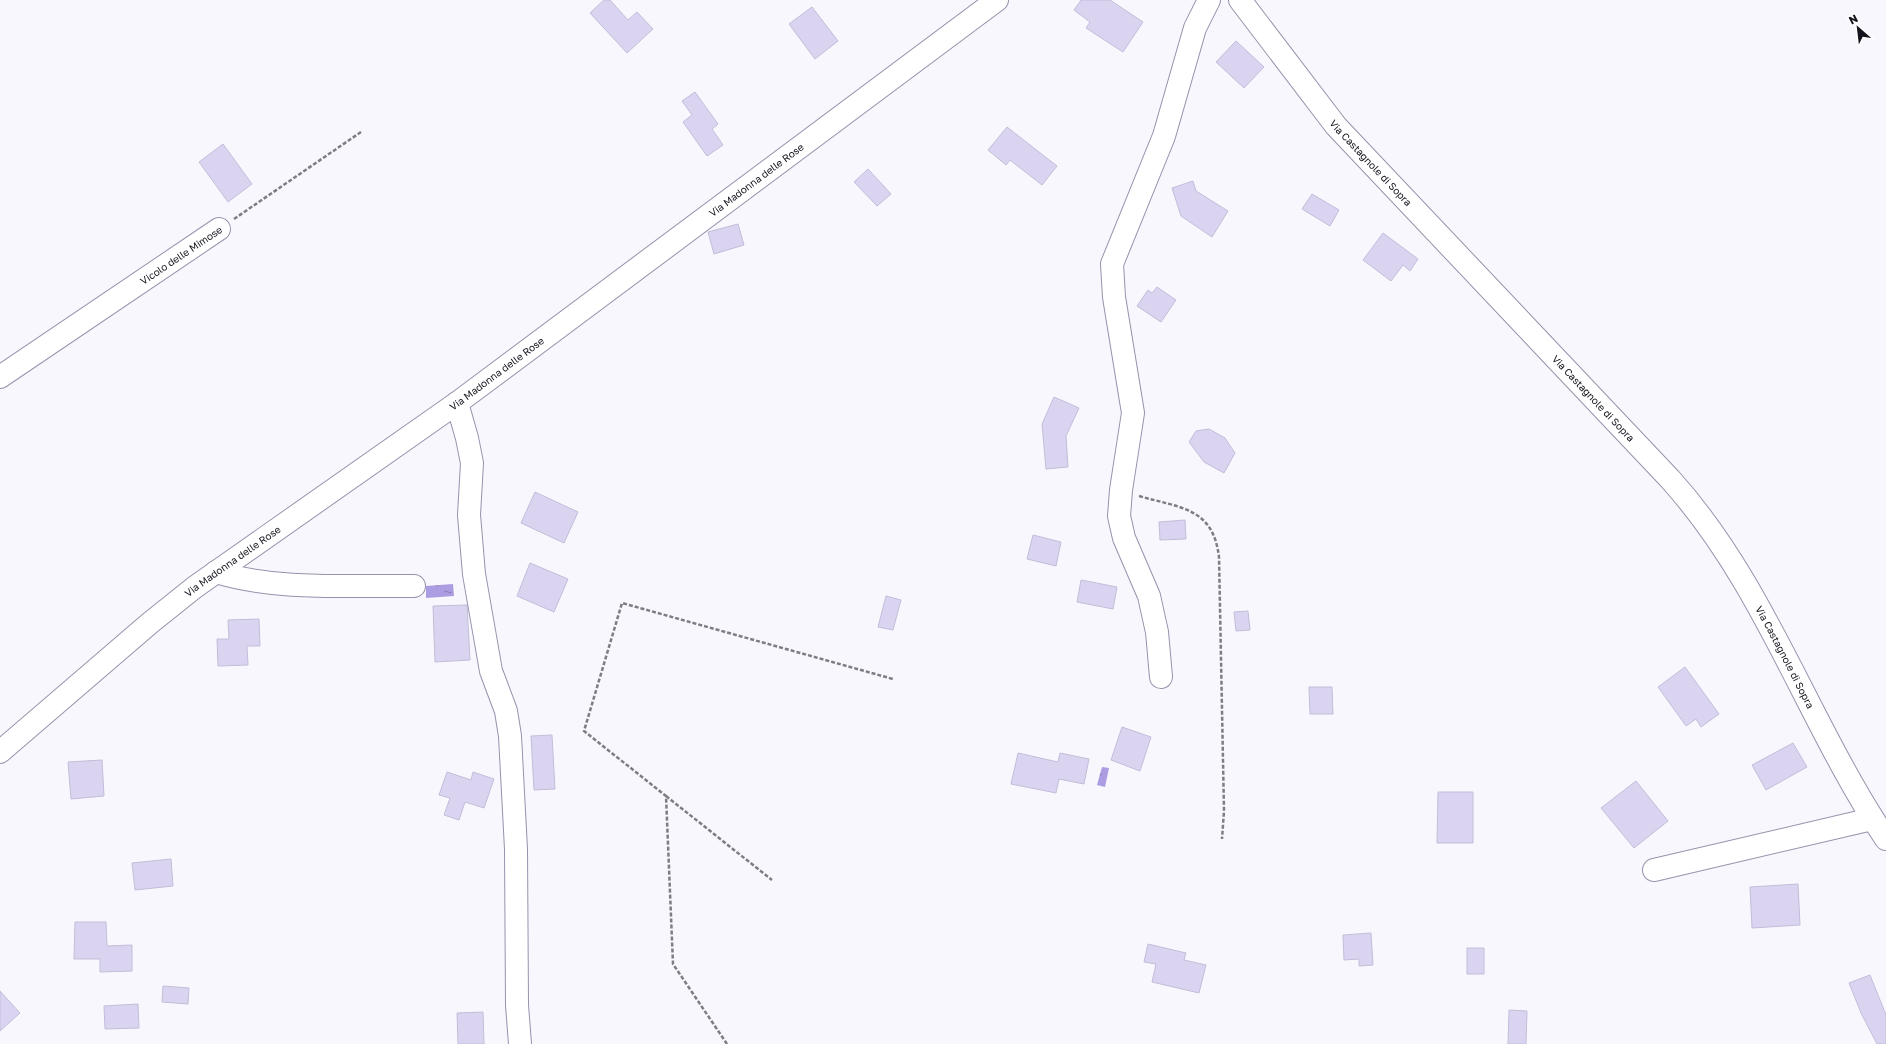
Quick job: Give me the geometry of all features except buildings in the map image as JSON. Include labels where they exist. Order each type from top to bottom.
[{"type":"street","name":"Via Madonna delle Rose","points":[[0,752],[150,623],[216,572],[457,403],[997,0]]},
{"type":"street","points":[[1161,677],[1157,632],[1149,596],[1124,538],[1119,516],[1121,490],[1132,413],[1114,297],[1112,264],[1164,136],[1195,28],[1208,0]]},
{"type":"street","name":"Via Castagnole di Sopra","points":[[1240,0],[1336,126],[1665,473],[1689,501],[1720,543],[1757,605],[1798,679],[1840,764],[1872,819],[1886,839]]},
{"type":"street","name":"Vicolo delle Mimose","points":[[0,377],[219,229]]},
{"type":"street","points":[[457,403],[467,438],[472,463],[469,515],[474,574],[491,671],[507,715],[510,736],[516,849],[517,1005],[520,1044]]},
{"type":"street","points":[[216,572],[238,578],[279,584],[414,586]]},
{"type":"street","points":[[1654,870],[1872,819]]},
{"type":"path","name":"Vicolo delle Mimose","points":[[219,229],[361,132]]},
{"type":"path","points":[[1121,490],[1184,509],[1203,518],[1210,527],[1217,541],[1219,557],[1224,811],[1222,839]]},
{"type":"path","points":[[772,880],[584,731],[622,603],[893,679]]},
{"type":"path","points":[[666,796],[674,964],[728,1044]]},
{"type":"water","points":[[453,584],[454,596],[426,598],[426,586]]},
{"type":"water","points":[[1102,767],[1109,768],[1105,787],[1097,785]]}]
